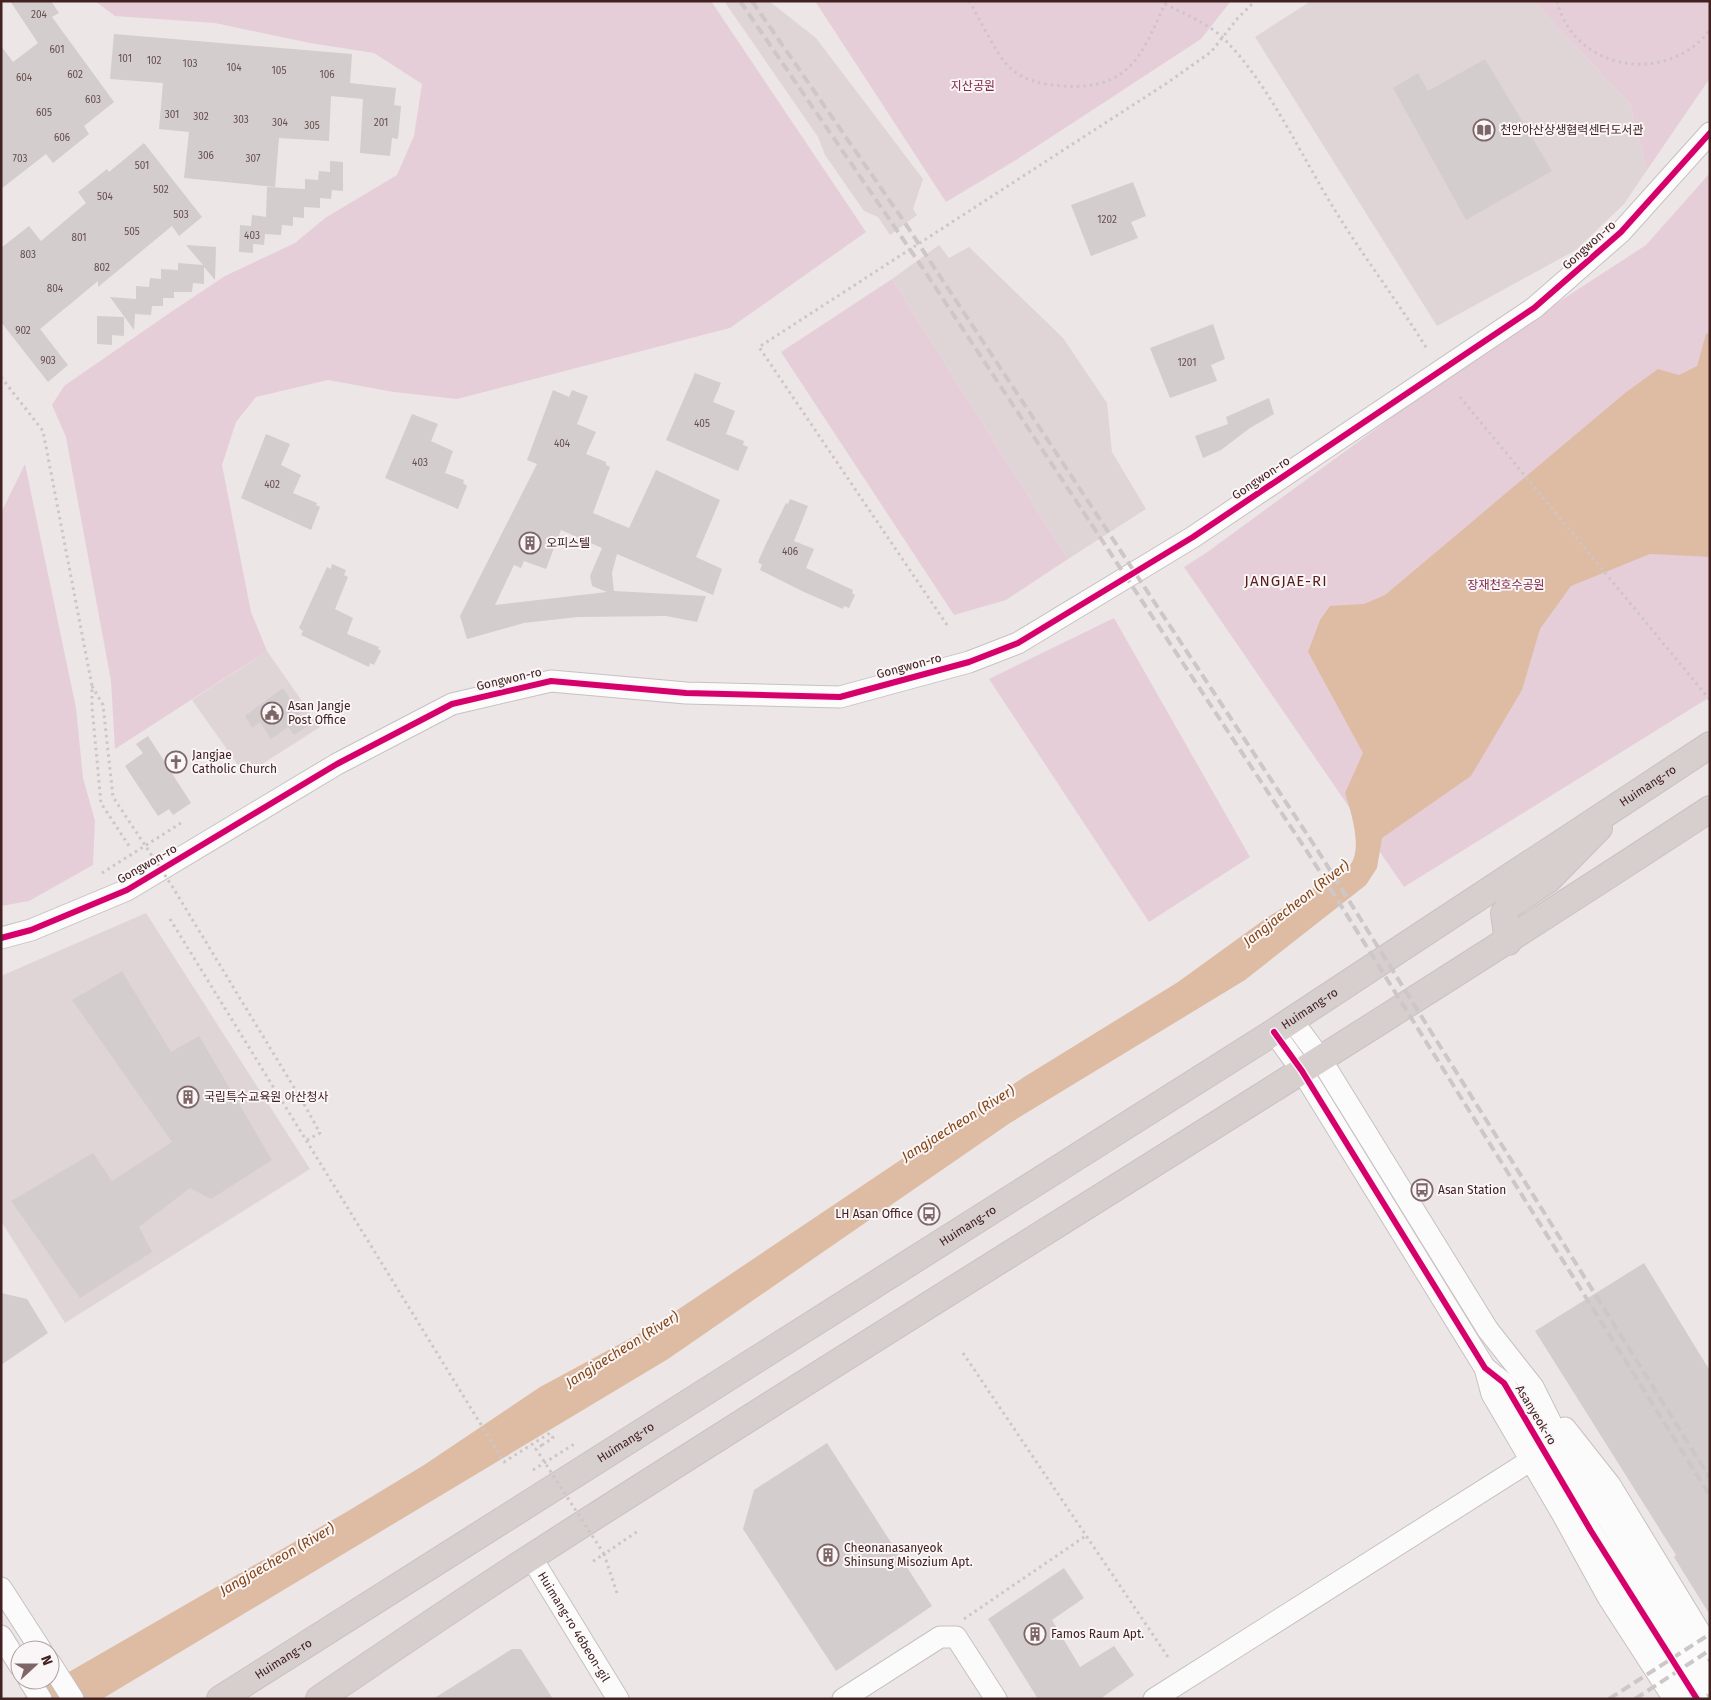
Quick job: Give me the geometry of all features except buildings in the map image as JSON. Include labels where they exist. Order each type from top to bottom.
[{"type":"main road","name":"Huimang-ro","points":[[220,1699],[1283,1025],[1710,744]]},
{"type":"main road","points":[[1508,942],[1504,913],[1510,906],[1549,879],[1573,857],[1620,803]]},
{"type":"main road","points":[[319,1699],[531,1557],[1311,1064],[1508,942],[1710,810]]},
{"type":"street","name":"Gongwon-ro","points":[[1,938],[31,930],[127,890],[337,764],[452,704],[551,681],[686,693],[840,696],[969,662],[1018,643],[1193,537],[1534,308],[1621,232],[1710,133]]},
{"type":"street","points":[[1283,1025],[1311,1064]]},
{"type":"street","name":"Asanyeok-ro","points":[[1311,1064],[1485,1368],[1504,1383],[1591,1531],[1697,1699]]},
{"type":"street","name":"Asanyeok-ro","points":[[1311,1064],[1488,1330],[1532,1387],[1545,1451],[1710,1684]]},
{"type":"street","points":[[1532,1387],[1610,1485],[1710,1649]]},
{"type":"street","points":[[1154,1699],[1545,1451],[1608,1598],[1674,1699]]},
{"type":"street","name":"Huimang-ro 46beon-gil","points":[[531,1557],[618,1699]]},
{"type":"street","points":[[1,1588],[35,1640]]},
{"type":"street","points":[[842,1699],[940,1637],[956,1637],[996,1699]]},
{"type":"street","points":[[60,1679],[73,1699]]},
{"type":"path","points":[[969,1],[1007,66],[1020,75],[1041,84],[1098,85],[1121,74],[1141,55],[1166,2],[1223,38],[1241,59],[1277,112],[1357,246],[1384,282],[1427,349]]},
{"type":"path","points":[[946,625],[760,347],[1168,83],[1210,52],[1255,1]]},
{"type":"path","points":[[1557,1],[1560,15],[1580,41],[1603,57],[1631,66],[1658,63],[1682,54],[1701,42],[1710,30]]},
{"type":"path","points":[[1,377],[43,431],[92,686],[92,707],[101,802],[129,846]]},
{"type":"path","points":[[1460,396],[1710,700]]},
{"type":"path","points":[[92,686],[102,705],[113,797],[233,985],[304,1104],[320,1133],[307,1140]]},
{"type":"path","points":[[102,874],[181,824]]},
{"type":"path","points":[[170,918],[504,1462],[550,1433],[553,1438],[536,1449],[604,1554],[617,1593]]},
{"type":"path","points":[[963,1353],[1170,1660]]},
{"type":"path","points":[[533,1470],[576,1443]]},
{"type":"path","points":[[592,1562],[638,1531]]},
{"type":"path","points":[[960,1622],[1087,1535]]},
{"type":"shaded area","points":[[724,1],[769,1],[816,38],[923,179],[913,209],[917,215],[890,235],[878,217],[864,211],[825,155],[818,137]]},
{"type":"shaded area","points":[[1311,1],[1533,1],[1630,104],[1647,170],[1624,204],[1576,250],[1437,326],[1255,37]]},
{"type":"shaded area","points":[[939,245],[949,258],[969,247],[1063,338],[1107,403],[1112,452],[1146,509],[1068,559],[892,279]]},
{"type":"shaded area","points":[[267,651],[320,727],[245,775],[192,700]]},
{"type":"shaded area","points":[[146,913],[310,1169],[65,1323],[1,1221],[1,976]]},
{"type":"green space","points":[[95,1],[711,1],[866,232],[730,328],[457,399],[394,392],[328,380],[256,397],[236,422],[222,465],[251,612],[267,651],[115,749],[111,681],[66,437],[52,405],[64,386],[225,276],[295,243],[325,218],[397,175],[414,136],[422,84],[374,53],[310,43],[215,23],[115,16]]},
{"type":"green space","name":"지산공원","points":[[815,1],[1231,1],[1201,39],[1016,160],[946,202]]},
{"type":"green space","points":[[1533,1],[1710,1],[1710,78],[1647,170],[1630,104]]},
{"type":"green space","name":"장재천호수공원","points":[[1710,173],[1710,697],[1404,887],[1184,567],[1206,553],[1414,401],[1531,320],[1646,245]]},
{"type":"green space","points":[[892,279],[1068,559],[1006,600],[954,615],[781,352]]},
{"type":"green space","points":[[25,464],[76,708],[83,778],[95,821],[93,865],[29,901],[1,906],[1,513]]},
{"type":"green space","points":[[1114,618],[1250,857],[1149,922],[989,679]]},
{"type":"water","name":"Jangjaecheon (River)","points":[[1710,333],[1710,557],[1650,554],[1571,586],[1540,629],[1522,690],[1471,776],[1382,838],[1377,868],[1366,885],[1245,980],[1010,1123],[668,1359],[102,1699],[22,1699],[38,1690],[60,1690],[60,1677],[348,1511],[424,1465],[540,1387],[655,1325],[1024,1077],[1178,982],[1265,919],[1350,865],[1356,850],[1356,840],[1353,820],[1345,793],[1363,753],[1308,652],[1320,620],[1330,606],[1364,604],[1385,595],[1625,393],[1658,369],[1679,375],[1697,366],[1706,334]]},
{"type":"railway","points":[[740,1],[922,267],[1310,856],[1710,1496]]},
{"type":"railway","points":[[752,1],[903,220],[1318,851],[1710,1478]]},
{"type":"railway","points":[[1609,1699],[1710,1634]]},
{"type":"railway","points":[[1635,1699],[1710,1650]]},
{"type":"cycle path","points":[[1,938],[31,930],[127,890],[337,764],[452,704],[551,681],[686,693],[840,697],[969,662],[1018,643],[1193,537],[1534,308],[1621,232],[1710,133]]},
{"type":"cycle path","points":[[1274,1032],[1302,1071],[1485,1368],[1504,1383],[1591,1531],[1697,1699]]},
{"type":"place","name":"천안아산상생협력센터도서관","points":[[1484,130]]},
{"type":"place","name":"오피스텔","points":[[530,543]]},
{"type":"place","name":"Asan Jangje Post Office","points":[[272,713]]},
{"type":"place","name":"Jangjae Catholic Church","points":[[176,762]]},
{"type":"place","name":"국립특수교육원 아산청사","points":[[188,1097]]},
{"type":"place","name":"Asan Station","points":[[1422,1190]]},
{"type":"place","name":"LH Asan Office","points":[[929,1214]]},
{"type":"place","name":"Cheonanasanyeok Shinsung Misozium Apt.","points":[[828,1555]]},
{"type":"place","name":"Famos Raum Apt.","points":[[1035,1634]]},
{"type":"district","name":"JANGJAE-RI","points":[[1286,581]]}]
